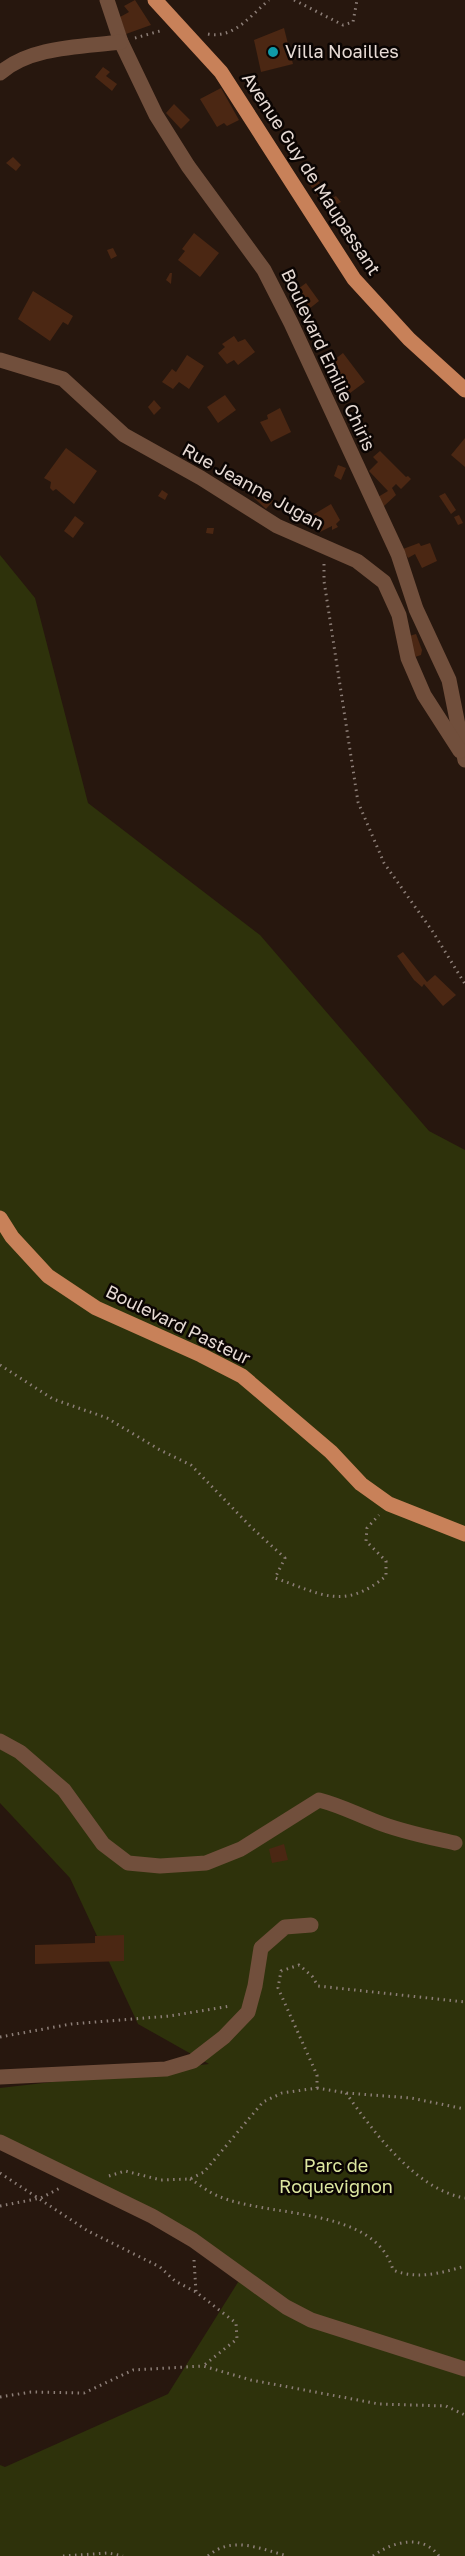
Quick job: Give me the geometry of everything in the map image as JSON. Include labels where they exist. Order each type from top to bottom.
[{"type":"main road","name":"Avenue Guy de Maupassant","points":[[155,0],[221,72],[354,279],[409,339],[465,390]]},
{"type":"main road","name":"Boulevard Pasteur","points":[[0,1218],[12,1237],[48,1276],[96,1308],[242,1376],[331,1452],[361,1484],[389,1504],[464,1533]]},
{"type":"street","name":"Boulevard Emilie Chiris","points":[[106,0],[121,42],[156,115],[189,166],[264,270],[291,323],[398,554],[416,609],[449,680],[465,760]]},
{"type":"street","points":[[0,73],[11,64],[56,50],[121,42]]},
{"type":"street","name":"Rue Jeanne Jugan","points":[[0,360],[63,379],[124,435],[201,478],[277,526],[357,561],[384,582],[399,615],[408,658],[420,686],[465,760]]},
{"type":"street","points":[[0,1741],[20,1752],[64,1790],[103,1844],[128,1863],[160,1866],[206,1863],[241,1849],[319,1800],[342,1806],[375,1822],[406,1832],[455,1843]]},
{"type":"street","points":[[0,2077],[166,2069],[194,2061],[224,2037],[248,2012],[261,1948],[285,1926],[311,1925]]},
{"type":"street","points":[[0,2142],[152,2216],[192,2240],[285,2307],[311,2320],[465,2369]]},
{"type":"path","points":[[121,42],[180,28],[216,35],[238,29],[269,0]]},
{"type":"path","points":[[294,0],[344,25],[353,22],[357,0]]},
{"type":"path","points":[[323,548],[324,580],[358,802],[384,863],[433,932],[465,984]]},
{"type":"path","points":[[0,1365],[53,1399],[107,1418],[160,1450],[191,1465],[252,1528],[285,1558],[275,1578],[332,1598],[359,1594],[386,1576],[386,1561],[366,1541],[367,1527],[389,1504]]},
{"type":"path","points":[[317,2088],[317,2074],[278,1988],[281,1971],[299,1965],[312,1976],[318,1986],[465,2002]]},
{"type":"path","points":[[0,2037],[71,2024],[208,2012],[229,2007],[237,1998]]},
{"type":"path","points":[[98,2190],[107,2177],[125,2171],[161,2180],[190,2179],[204,2172],[262,2102],[282,2093],[317,2088],[346,2093],[411,2097],[465,2109]]},
{"type":"path","points":[[346,2093],[375,2134],[419,2175],[453,2196],[465,2198]]},
{"type":"path","points":[[0,2173],[88,2231],[160,2267],[175,2281],[196,2292],[236,2323],[237,2339],[203,2366]]},
{"type":"path","points":[[0,2206],[41,2198],[59,2190],[74,2178]]},
{"type":"path","points":[[190,2179],[217,2196],[288,2214],[335,2220],[349,2226],[369,2238],[385,2252],[390,2258],[393,2270],[404,2275],[421,2276],[465,2266]]},
{"type":"path","points":[[192,2240],[196,2292]]},
{"type":"path","points":[[0,2397],[31,2392],[84,2393],[133,2370],[203,2366],[251,2380],[379,2404],[447,2406],[465,2415]]},
{"type":"path","points":[[374,2556],[387,2546],[415,2541],[432,2546],[439,2556]]},
{"type":"path","points":[[208,2556],[214,2550],[233,2543],[288,2556]]},
{"type":"path","points":[[63,2556],[108,2553],[123,2556]]},
{"type":"green space","name":"Parc de Roquevignon","points":[[0,555],[35,598],[88,803],[260,935],[429,1131],[465,1150],[465,2556],[0,2556],[0,2465],[5,2467],[168,2394],[245,2271],[0,2137],[0,2088],[209,2064],[138,2024],[70,1878],[0,1803]]},
{"type":"building","points":[[135,0],[151,25],[126,34],[120,17],[129,12],[124,6]]},
{"type":"building","name":"Villa Noailles","points":[[284,28],[293,64],[261,72],[254,40]]},
{"type":"building","points":[[103,67],[110,72],[106,76],[117,84],[112,91],[95,77]]},
{"type":"building","points":[[221,88],[239,120],[227,126],[224,123],[217,127],[200,99]]},
{"type":"building","points":[[174,104],[190,120],[181,129],[166,113]]},
{"type":"building","points":[[13,157],[21,165],[16,171],[6,163]]},
{"type":"building","points":[[318,180],[330,199],[336,196],[341,202],[327,209],[310,185]]},
{"type":"building","points":[[194,233],[219,253],[200,277],[178,260],[185,251],[182,249]]},
{"type":"building","points":[[113,248],[117,256],[111,259],[107,250]]},
{"type":"building","points":[[172,273],[171,284],[166,280]]},
{"type":"building","points":[[306,283],[319,301],[304,313],[290,295]]},
{"type":"building","points":[[33,291],[73,316],[68,325],[63,322],[50,341],[18,319]]},
{"type":"building","points":[[234,336],[238,342],[245,339],[255,352],[238,365],[234,360],[227,364],[218,353],[225,347],[222,344]]},
{"type":"building","points":[[343,353],[365,382],[346,396],[334,379],[338,376],[329,364]]},
{"type":"building","points":[[187,355],[204,366],[189,389],[179,382],[173,389],[162,382],[172,369],[176,372]]},
{"type":"building","points":[[225,395],[236,410],[218,423],[207,407]]},
{"type":"building","points":[[154,400],[161,408],[154,415],[148,407]]},
{"type":"building","points":[[280,408],[291,432],[271,442],[260,422],[268,419],[267,415]]},
{"type":"building","points":[[465,438],[465,467],[451,455]]},
{"type":"building","points":[[66,448],[97,471],[74,504],[56,489],[53,491],[50,488],[51,482],[44,478]]},
{"type":"building","points":[[380,451],[406,477],[411,479],[401,489],[396,484],[392,488],[396,495],[384,506],[378,497],[388,491],[369,471],[378,462],[373,457]]},
{"type":"building","points":[[338,465],[346,468],[341,480],[334,476]]},
{"type":"building","points":[[261,489],[273,501],[266,509],[254,498]]},
{"type":"building","points":[[162,490],[168,494],[165,500],[158,496]]},
{"type":"building","points":[[445,493],[456,510],[451,514],[439,496]]},
{"type":"building","points":[[331,504],[340,520],[336,524],[338,527],[332,530],[332,526],[320,532],[311,516]]},
{"type":"building","points":[[459,515],[463,523],[458,525],[454,517]]},
{"type":"building","points":[[75,516],[84,523],[73,538],[64,531]]},
{"type":"building","points":[[207,528],[214,528],[213,534],[206,533]]},
{"type":"building","points":[[419,543],[421,546],[430,543],[437,561],[422,568],[415,554],[408,558],[403,549]]},
{"type":"building","points":[[416,634],[422,650],[421,655],[415,657],[409,636]]},
{"type":"building","points":[[403,952],[427,982],[435,975],[456,995],[443,1006],[424,984],[422,987],[414,980],[397,956]]},
{"type":"building","points":[[284,1844],[288,1860],[272,1863],[269,1849]]},
{"type":"building","points":[[124,1935],[124,1961],[35,1964],[35,1945],[95,1943],[95,1936]]},
{"type":"place","name":"Villa Noailles","points":[[273,52]]}]
